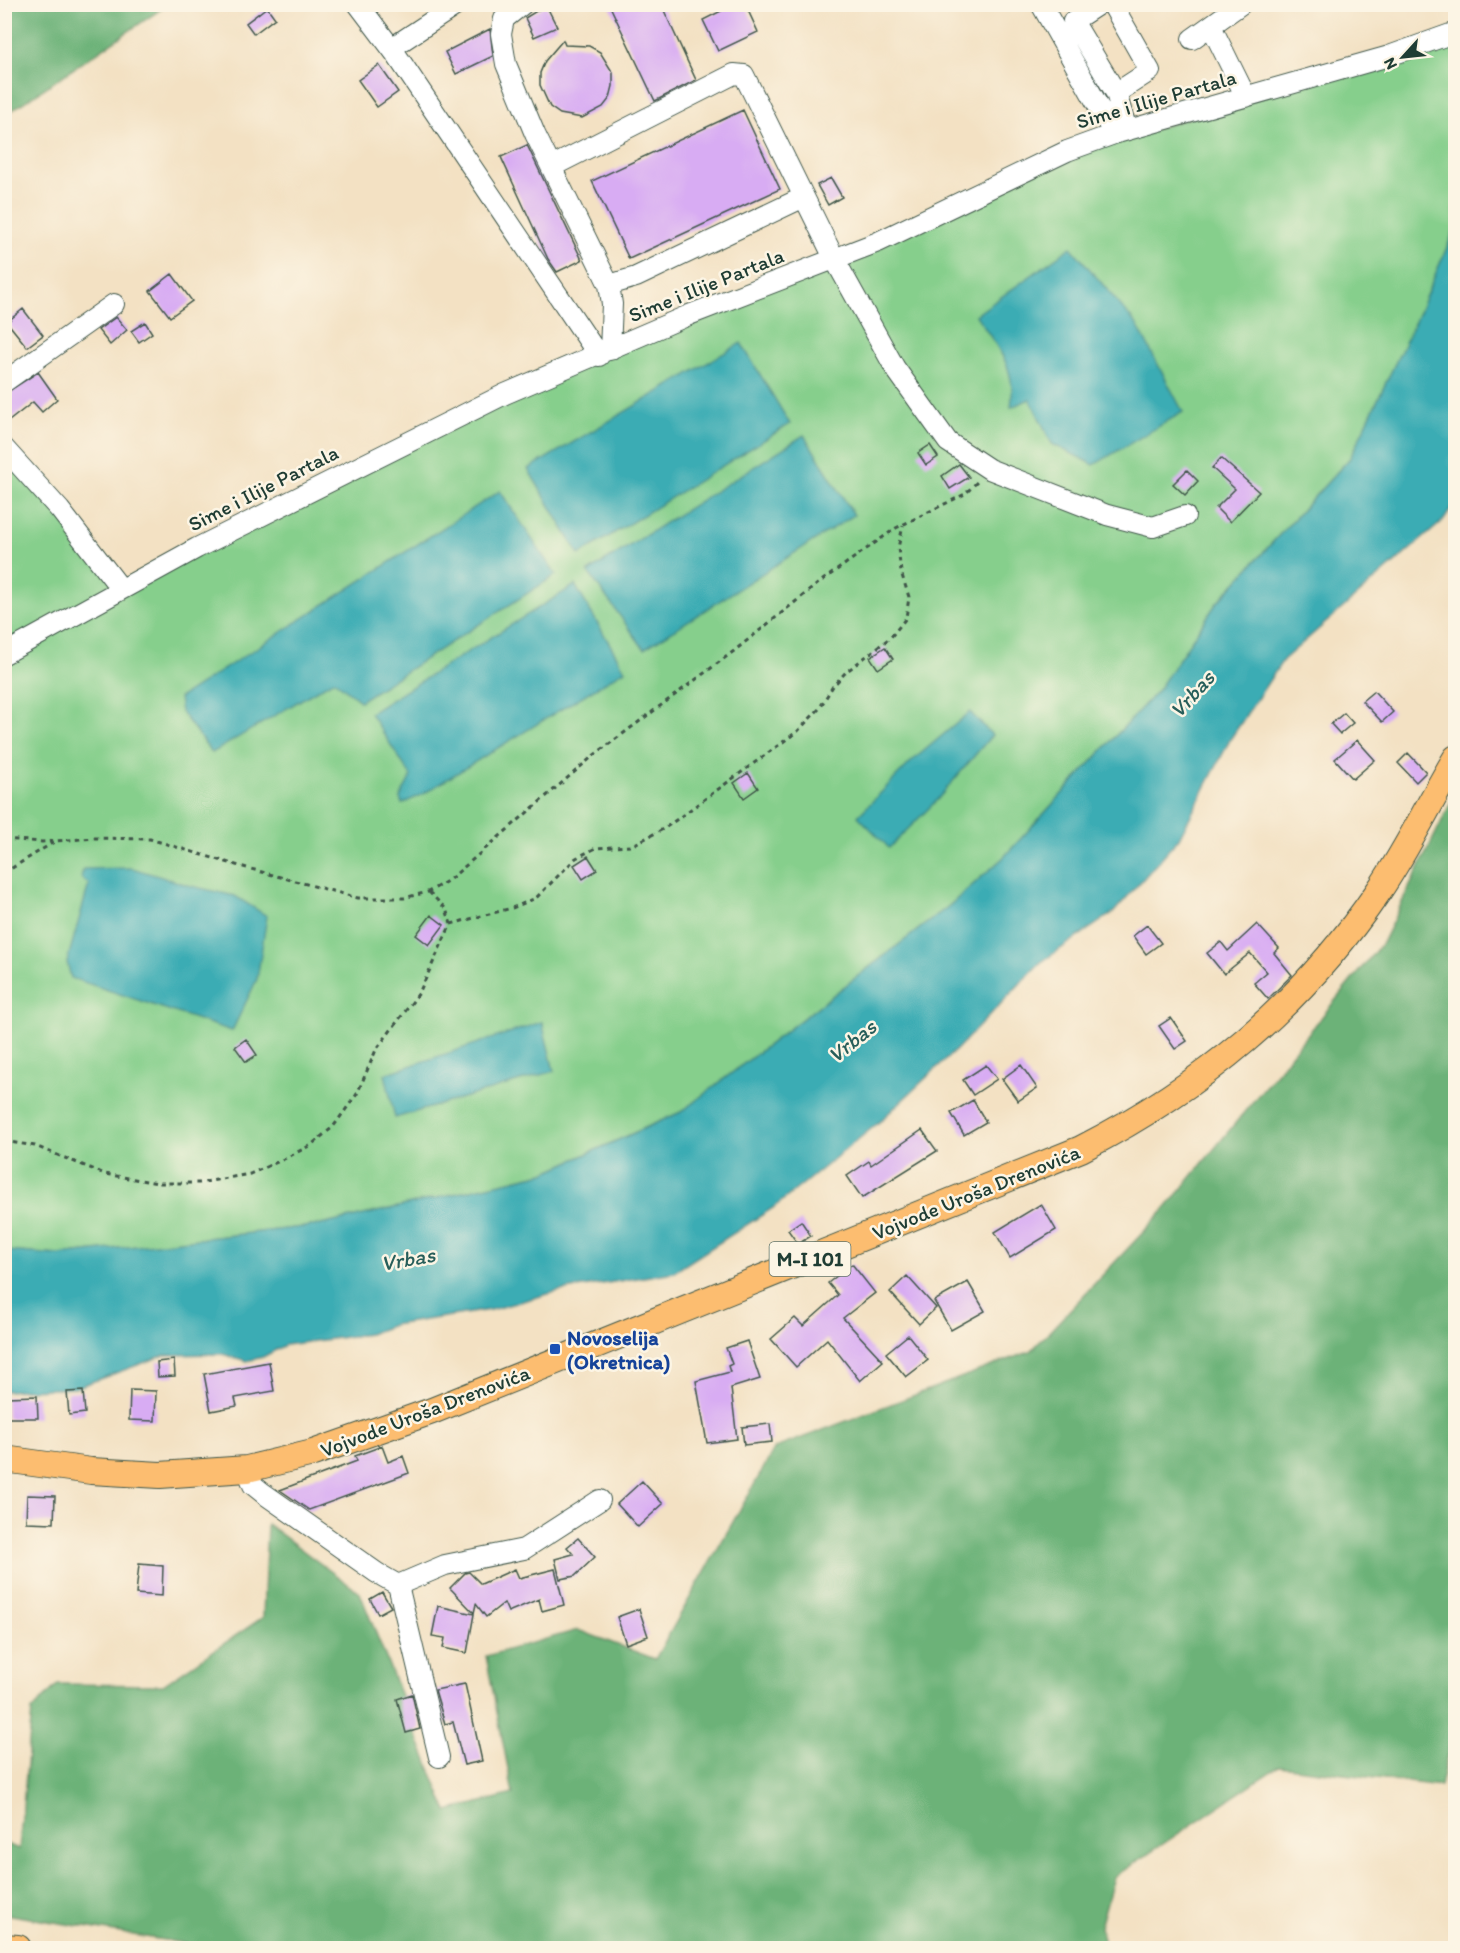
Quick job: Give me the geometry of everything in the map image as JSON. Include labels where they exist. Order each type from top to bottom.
[{"type":"main road","name":"Vojvode Uroša Drenovića","points":[[4,1459],[123,1474],[184,1474],[247,1469],[344,1444],[441,1408],[1081,1149],[1135,1120],[1236,1050],[1279,1012],[1313,976],[1378,891],[1455,758]]},
{"type":"main road","points":[[4,1947],[18,1948]]},
{"type":"street","points":[[358,4],[395,53],[605,353]]},
{"type":"street","points":[[395,53],[396,45],[458,4]]},
{"type":"street","points":[[523,4],[504,19],[501,34],[506,64],[551,167],[609,285],[612,303],[605,353]]},
{"type":"street","points":[[1041,4],[1120,132]]},
{"type":"street","points":[[1099,4],[1073,21],[1116,93],[1120,132]]},
{"type":"street","points":[[1112,4],[1150,71],[1116,93]]},
{"type":"street","points":[[1192,39],[1241,4]]},
{"type":"street","points":[[1211,26],[1246,97]]},
{"type":"street","name":"Sime i Ilije Partala","points":[[4,654],[121,589],[469,412],[689,315],[835,260],[1067,151],[1120,132],[1389,56],[1455,32]]},
{"type":"street","points":[[551,167],[739,73],[744,75],[835,260],[895,368],[948,442],[989,469],[1107,515],[1153,527],[1185,516]]},
{"type":"street","points":[[609,285],[636,277],[804,197]]},
{"type":"street","points":[[4,382],[114,304]]},
{"type":"street","points":[[4,448],[60,510],[121,589]]},
{"type":"street","points":[[247,1469],[253,1485],[263,1493],[377,1574],[398,1585],[439,1757]]},
{"type":"street","points":[[398,1585],[445,1565],[524,1550],[600,1500]]},
{"type":"path","points":[[4,839],[56,841],[95,837],[150,839],[236,866],[358,898],[404,898],[428,892],[449,880],[593,756],[734,651],[853,557],[903,525],[965,494],[989,469]]},
{"type":"path","points":[[451,924],[512,908],[536,898],[576,858],[596,848],[631,846],[665,828],[798,731],[819,709],[833,686],[846,672],[891,637],[906,618],[909,597],[901,572],[898,548],[903,525]]},
{"type":"path","points":[[4,873],[56,841]]},
{"type":"path","points":[[4,1141],[34,1146],[105,1174],[158,1183],[199,1183],[250,1174],[311,1145],[333,1127],[357,1094],[376,1050],[419,993],[451,924],[446,909],[428,892]]},
{"type":"green space","points":[[5,4],[167,4],[167,5],[5,115]]},
{"type":"green space","points":[[1455,32],[1455,229],[1413,326],[1350,458],[1216,604],[1160,688],[1003,858],[949,906],[681,1112],[544,1173],[321,1225],[59,1255],[5,1251],[4,448],[121,589],[366,462],[1023,172]]},
{"type":"green space","points":[[1455,794],[1456,1719],[1440,1786],[1279,1766],[1114,1877],[1100,1927],[1105,1948],[213,1948],[5,1914],[4,1843],[19,1849],[32,1710],[58,1684],[163,1685],[263,1617],[267,1524],[360,1593],[447,1811],[513,1794],[486,1656],[578,1630],[655,1659],[775,1448],[1031,1351],[1166,1208],[1382,943]]},
{"type":"water","name":"Vrbas","points":[[1455,229],[1455,503],[1444,520],[1283,660],[1231,738],[1179,838],[1114,912],[1040,963],[958,1048],[877,1124],[776,1206],[674,1272],[559,1291],[490,1310],[393,1325],[369,1334],[285,1345],[263,1357],[247,1361],[222,1354],[165,1355],[75,1388],[5,1391],[5,1251],[59,1255],[321,1225],[544,1173],[681,1112],[949,906],[1003,858],[1158,690],[1216,604],[1350,458],[1413,326]]},
{"type":"water","points":[[1071,247],[1137,325],[1183,412],[1094,465],[1052,444],[1030,399],[1011,407],[1011,380],[1004,358],[976,315]]},
{"type":"water","points":[[741,343],[790,424],[579,555],[528,469]]},
{"type":"water","points":[[804,435],[854,515],[644,649],[588,572]]},
{"type":"water","points":[[500,491],[556,575],[360,701],[334,680],[212,753],[181,712],[179,698]]},
{"type":"water","points":[[575,585],[625,670],[423,794],[402,804],[400,798],[411,776],[370,713]]},
{"type":"water","points":[[970,712],[992,735],[937,800],[889,848],[858,816],[912,761]]},
{"type":"water","points":[[132,868],[191,886],[235,896],[267,916],[257,979],[232,1031],[71,978],[67,962],[89,884],[81,878],[83,869]]},
{"type":"water","points":[[542,1022],[554,1071],[395,1118],[385,1074]]},
{"type":"building","points":[[609,4],[661,4],[696,80],[655,101]]},
{"type":"building","points":[[735,4],[745,4],[758,32],[718,51],[703,20]]},
{"type":"building","points":[[546,5],[557,27],[534,37],[525,18]]},
{"type":"building","points":[[267,7],[275,18],[254,34],[246,23]]},
{"type":"building","points":[[490,29],[493,56],[456,74],[445,52]]},
{"type":"building","points":[[563,40],[565,45],[589,46],[600,52],[613,73],[610,98],[603,107],[582,118],[560,114],[550,107],[540,85],[540,73],[545,61]]},
{"type":"building","points":[[379,65],[398,92],[377,107],[358,80]]},
{"type":"building","points":[[743,110],[780,189],[629,259],[592,181]]},
{"type":"building","points":[[527,145],[582,260],[557,272],[548,259],[501,157]]},
{"type":"building","points":[[831,178],[842,197],[828,205],[817,185]]},
{"type":"building","points":[[172,274],[192,301],[170,317],[150,291]]},
{"type":"building","points":[[23,309],[43,335],[27,347],[7,322]]},
{"type":"building","points":[[116,317],[127,330],[110,345],[98,330]]},
{"type":"building","points":[[145,322],[152,333],[139,342],[131,331]]},
{"type":"building","points":[[38,372],[57,399],[42,412],[33,402],[4,425],[4,394]]},
{"type":"building","points":[[930,445],[938,457],[926,465],[918,453]]},
{"type":"building","points":[[1221,458],[1259,492],[1230,522],[1216,508],[1235,489],[1212,468]]},
{"type":"building","points":[[959,464],[969,477],[950,489],[942,476]]},
{"type":"building","points":[[1187,470],[1198,481],[1185,495],[1173,484]]},
{"type":"building","points":[[885,647],[893,659],[878,669],[870,657]]},
{"type":"building","points":[[1374,691],[1393,712],[1382,722],[1362,701]]},
{"type":"building","points":[[1344,713],[1353,723],[1340,734],[1331,724]]},
{"type":"building","points":[[1357,740],[1375,760],[1353,779],[1335,759]]},
{"type":"building","points":[[1408,753],[1426,772],[1416,782],[1398,763]]},
{"type":"building","points":[[748,773],[758,788],[744,798],[734,783]]},
{"type":"building","points":[[588,856],[597,870],[583,879],[574,865]]},
{"type":"building","points":[[431,915],[444,925],[429,945],[416,935]]},
{"type":"building","points":[[1257,924],[1279,948],[1274,953],[1292,975],[1268,999],[1254,983],[1267,972],[1250,953],[1224,974],[1207,953],[1221,942],[1228,951]]},
{"type":"building","points":[[1147,925],[1161,943],[1146,954],[1133,936]]},
{"type":"building","points":[[1171,1018],[1187,1041],[1175,1049],[1159,1026]]},
{"type":"building","points":[[246,1039],[257,1055],[246,1062],[235,1047]]},
{"type":"building","points":[[986,1065],[997,1079],[973,1095],[963,1080]]},
{"type":"building","points":[[1021,1065],[1037,1088],[1018,1101],[1002,1079]]},
{"type":"building","points":[[973,1100],[986,1122],[964,1135],[951,1113]]},
{"type":"building","points":[[922,1130],[937,1151],[862,1198],[847,1176],[869,1161],[871,1165]]},
{"type":"building","points":[[1041,1204],[1056,1230],[1010,1258],[995,1232]]},
{"type":"building","points":[[801,1221],[811,1236],[798,1244],[788,1230]]},
{"type":"building","points":[[852,1264],[875,1293],[843,1318],[883,1361],[860,1381],[827,1339],[796,1367],[771,1339],[795,1318],[803,1326],[838,1295],[828,1283]]},
{"type":"building","points":[[907,1276],[936,1308],[919,1324],[890,1292]]},
{"type":"building","points":[[968,1282],[985,1311],[951,1330],[934,1301]]},
{"type":"building","points":[[908,1335],[928,1360],[906,1377],[886,1353]]},
{"type":"building","points":[[747,1341],[760,1379],[731,1388],[737,1439],[707,1443],[696,1381],[730,1372],[728,1366],[732,1364],[726,1348]]},
{"type":"building","points":[[174,1360],[175,1376],[158,1377],[157,1362]]},
{"type":"building","points":[[269,1362],[274,1391],[235,1398],[237,1406],[211,1411],[204,1374]]},
{"type":"building","points":[[130,1390],[156,1391],[155,1421],[129,1420]]},
{"type":"building","points":[[83,1391],[85,1413],[69,1415],[67,1392]]},
{"type":"building","points":[[37,1396],[38,1418],[7,1418],[6,1397]]},
{"type":"building","points":[[770,1424],[772,1442],[744,1445],[742,1427]]},
{"type":"building","points":[[382,1446],[388,1462],[403,1456],[409,1473],[309,1510],[280,1490],[357,1461],[355,1456]]},
{"type":"building","points":[[642,1481],[663,1504],[638,1527],[617,1504]]},
{"type":"building","points":[[27,1495],[55,1496],[54,1523],[26,1522]]},
{"type":"building","points":[[578,1538],[595,1557],[575,1576],[560,1579],[555,1559],[573,1554],[567,1547]]},
{"type":"building","points":[[139,1564],[163,1566],[162,1596],[136,1594]]},
{"type":"building","points":[[515,1569],[519,1578],[555,1569],[564,1605],[542,1611],[539,1599],[508,1612],[504,1603],[486,1617],[476,1604],[474,1613],[450,1588],[465,1573],[469,1572],[481,1584]]},
{"type":"building","points":[[382,1592],[391,1607],[378,1614],[370,1599]]},
{"type":"building","points":[[438,1606],[474,1614],[467,1653],[443,1648],[445,1638],[432,1636]]},
{"type":"building","points":[[639,1609],[648,1636],[626,1644],[617,1617]]},
{"type":"building","points":[[465,1684],[482,1761],[464,1765],[453,1722],[445,1724],[435,1690]]},
{"type":"building","points":[[412,1694],[420,1729],[406,1733],[397,1699]]},
{"type":"place","name":"Novoselija (Okretnica)","points":[[555,1349]]}]
